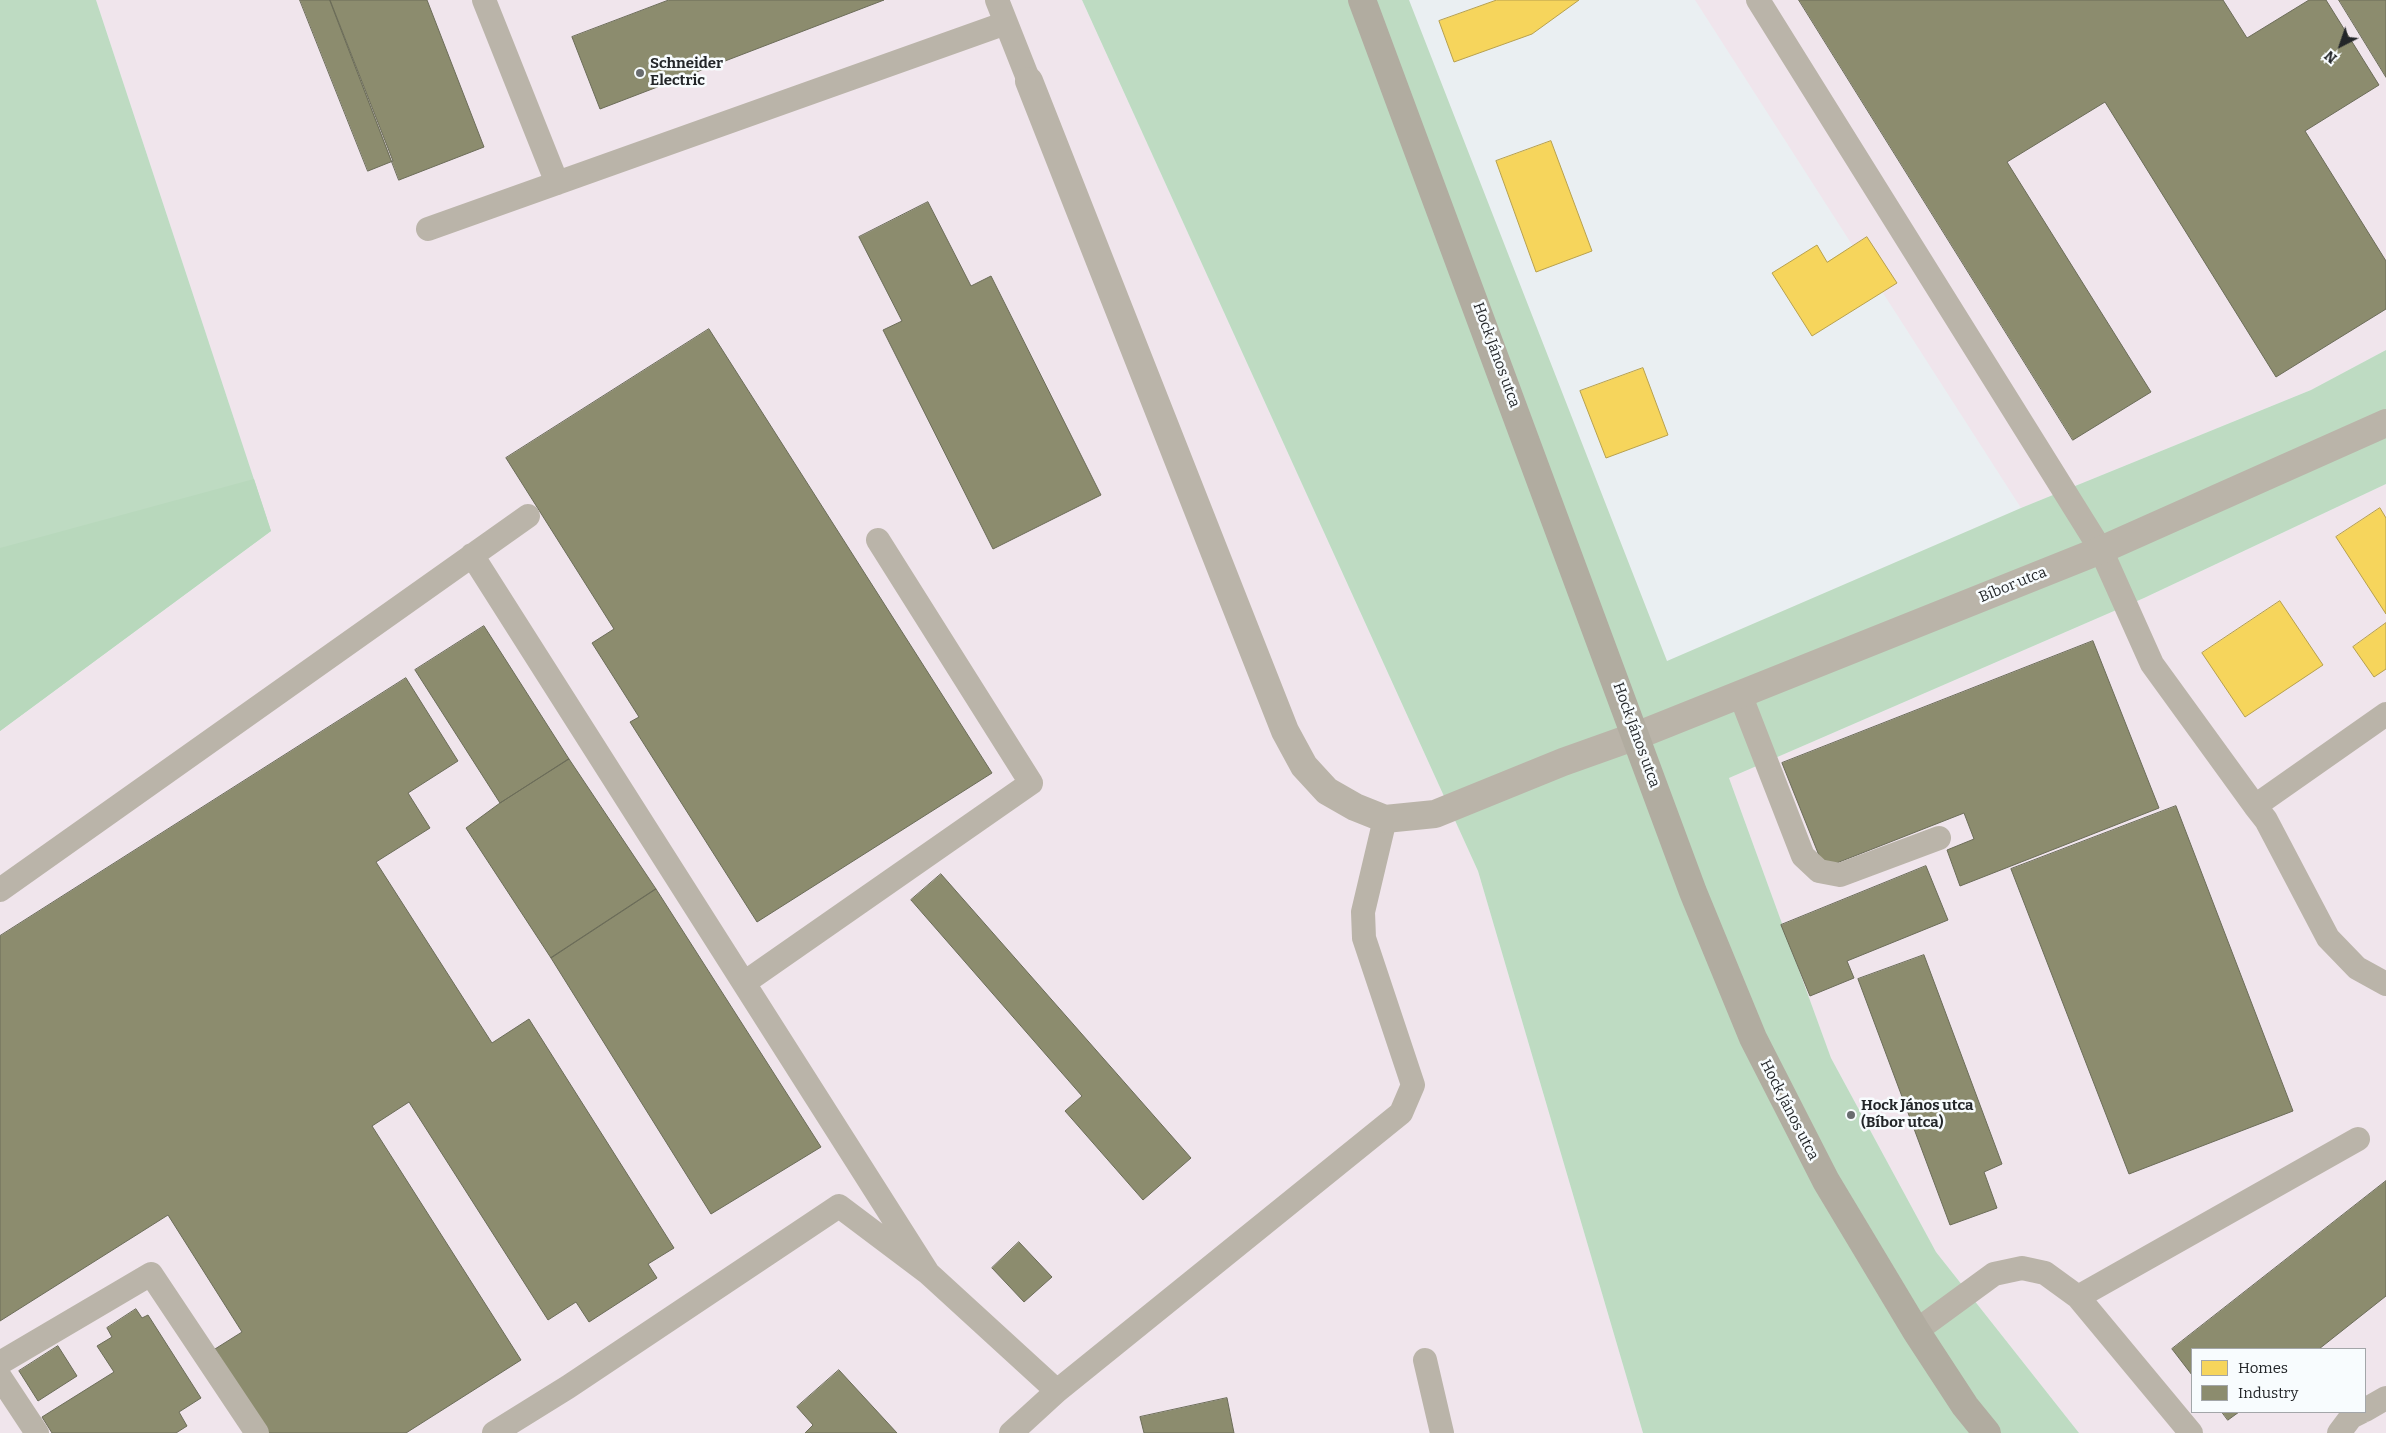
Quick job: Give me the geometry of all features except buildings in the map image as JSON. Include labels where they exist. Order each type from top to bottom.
[{"type":"main road","name":"Hock János utca","points":[[1362,0],[1693,892],[1753,1038],[1826,1182],[1916,1331],[1964,1406],[1987,1433]]},
{"type":"street","points":[[1029,81],[1285,731],[1304,766],[1327,791],[1355,807],[1385,818]]},
{"type":"street","name":"Bíbor utca","points":[[1385,818],[1435,814],[1562,762],[1636,736],[2101,550],[2386,423]]},
{"type":"lane","points":[[484,0],[557,183]]},
{"type":"lane","points":[[997,0],[1029,81]]},
{"type":"lane","points":[[1758,0],[2101,550],[2152,664],[2266,820],[2328,938],[2357,968],[2386,984]]},
{"type":"lane","points":[[428,229],[1006,23]]},
{"type":"lane","points":[[0,890],[528,516]]},
{"type":"lane","points":[[744,983],[1031,783],[878,540]]},
{"type":"lane","points":[[472,555],[928,1273]]},
{"type":"lane","points":[[1740,694],[1803,856],[1819,871],[1840,875],[1939,838]]},
{"type":"lane","points":[[2255,806],[2386,714]]},
{"type":"lane","points":[[1024,1429],[1056,1391],[1401,1113],[1413,1085],[1364,938],[1363,912],[1385,818]]},
{"type":"lane","points":[[2078,1297],[2358,1139]]},
{"type":"lane","points":[[494,1433],[568,1387],[839,1206],[928,1273],[1056,1391]]},
{"type":"lane","points":[[1916,1331],[1994,1274],[2022,1268],[2045,1273],[2078,1297],[2191,1433]]},
{"type":"lane","points":[[0,1363],[150,1274],[257,1433]]},
{"type":"lane","points":[[1425,1360],[1442,1433]]},
{"type":"lane","points":[[0,1377],[37,1433]]},
{"type":"lane","points":[[2366,1409],[2386,1398]]},
{"type":"lane","points":[[2339,1433],[2352,1418],[2360,1413]]},
{"type":"shaded area","points":[[96,0],[1082,0],[1478,871],[1643,1433],[0,1433],[0,731],[271,531]]},
{"type":"shaded area","points":[[1695,0],[2386,0],[2386,350],[2311,390],[2021,508]]},
{"type":"shaded area","points":[[2386,484],[2386,1433],[2079,1433],[1936,1252],[1831,1058],[1729,778],[2144,598]]},
{"type":"green space","points":[[0,0],[96,0],[271,531],[0,731]]},
{"type":"green space","points":[[1082,0],[1409,0],[1667,661],[2021,508],[2311,390],[2386,350],[2386,484],[2144,598],[1729,778],[1831,1058],[1936,1252],[2079,1433],[1643,1433],[1478,871]]},
{"type":"green space","points":[[254,479],[271,531],[0,731],[0,548]]},
{"type":"place","name":"Schneider Electric","points":[[640,73]]},
{"type":"place","name":"Hock János utca (Bíbor utca)","points":[[1851,1115]]}]
